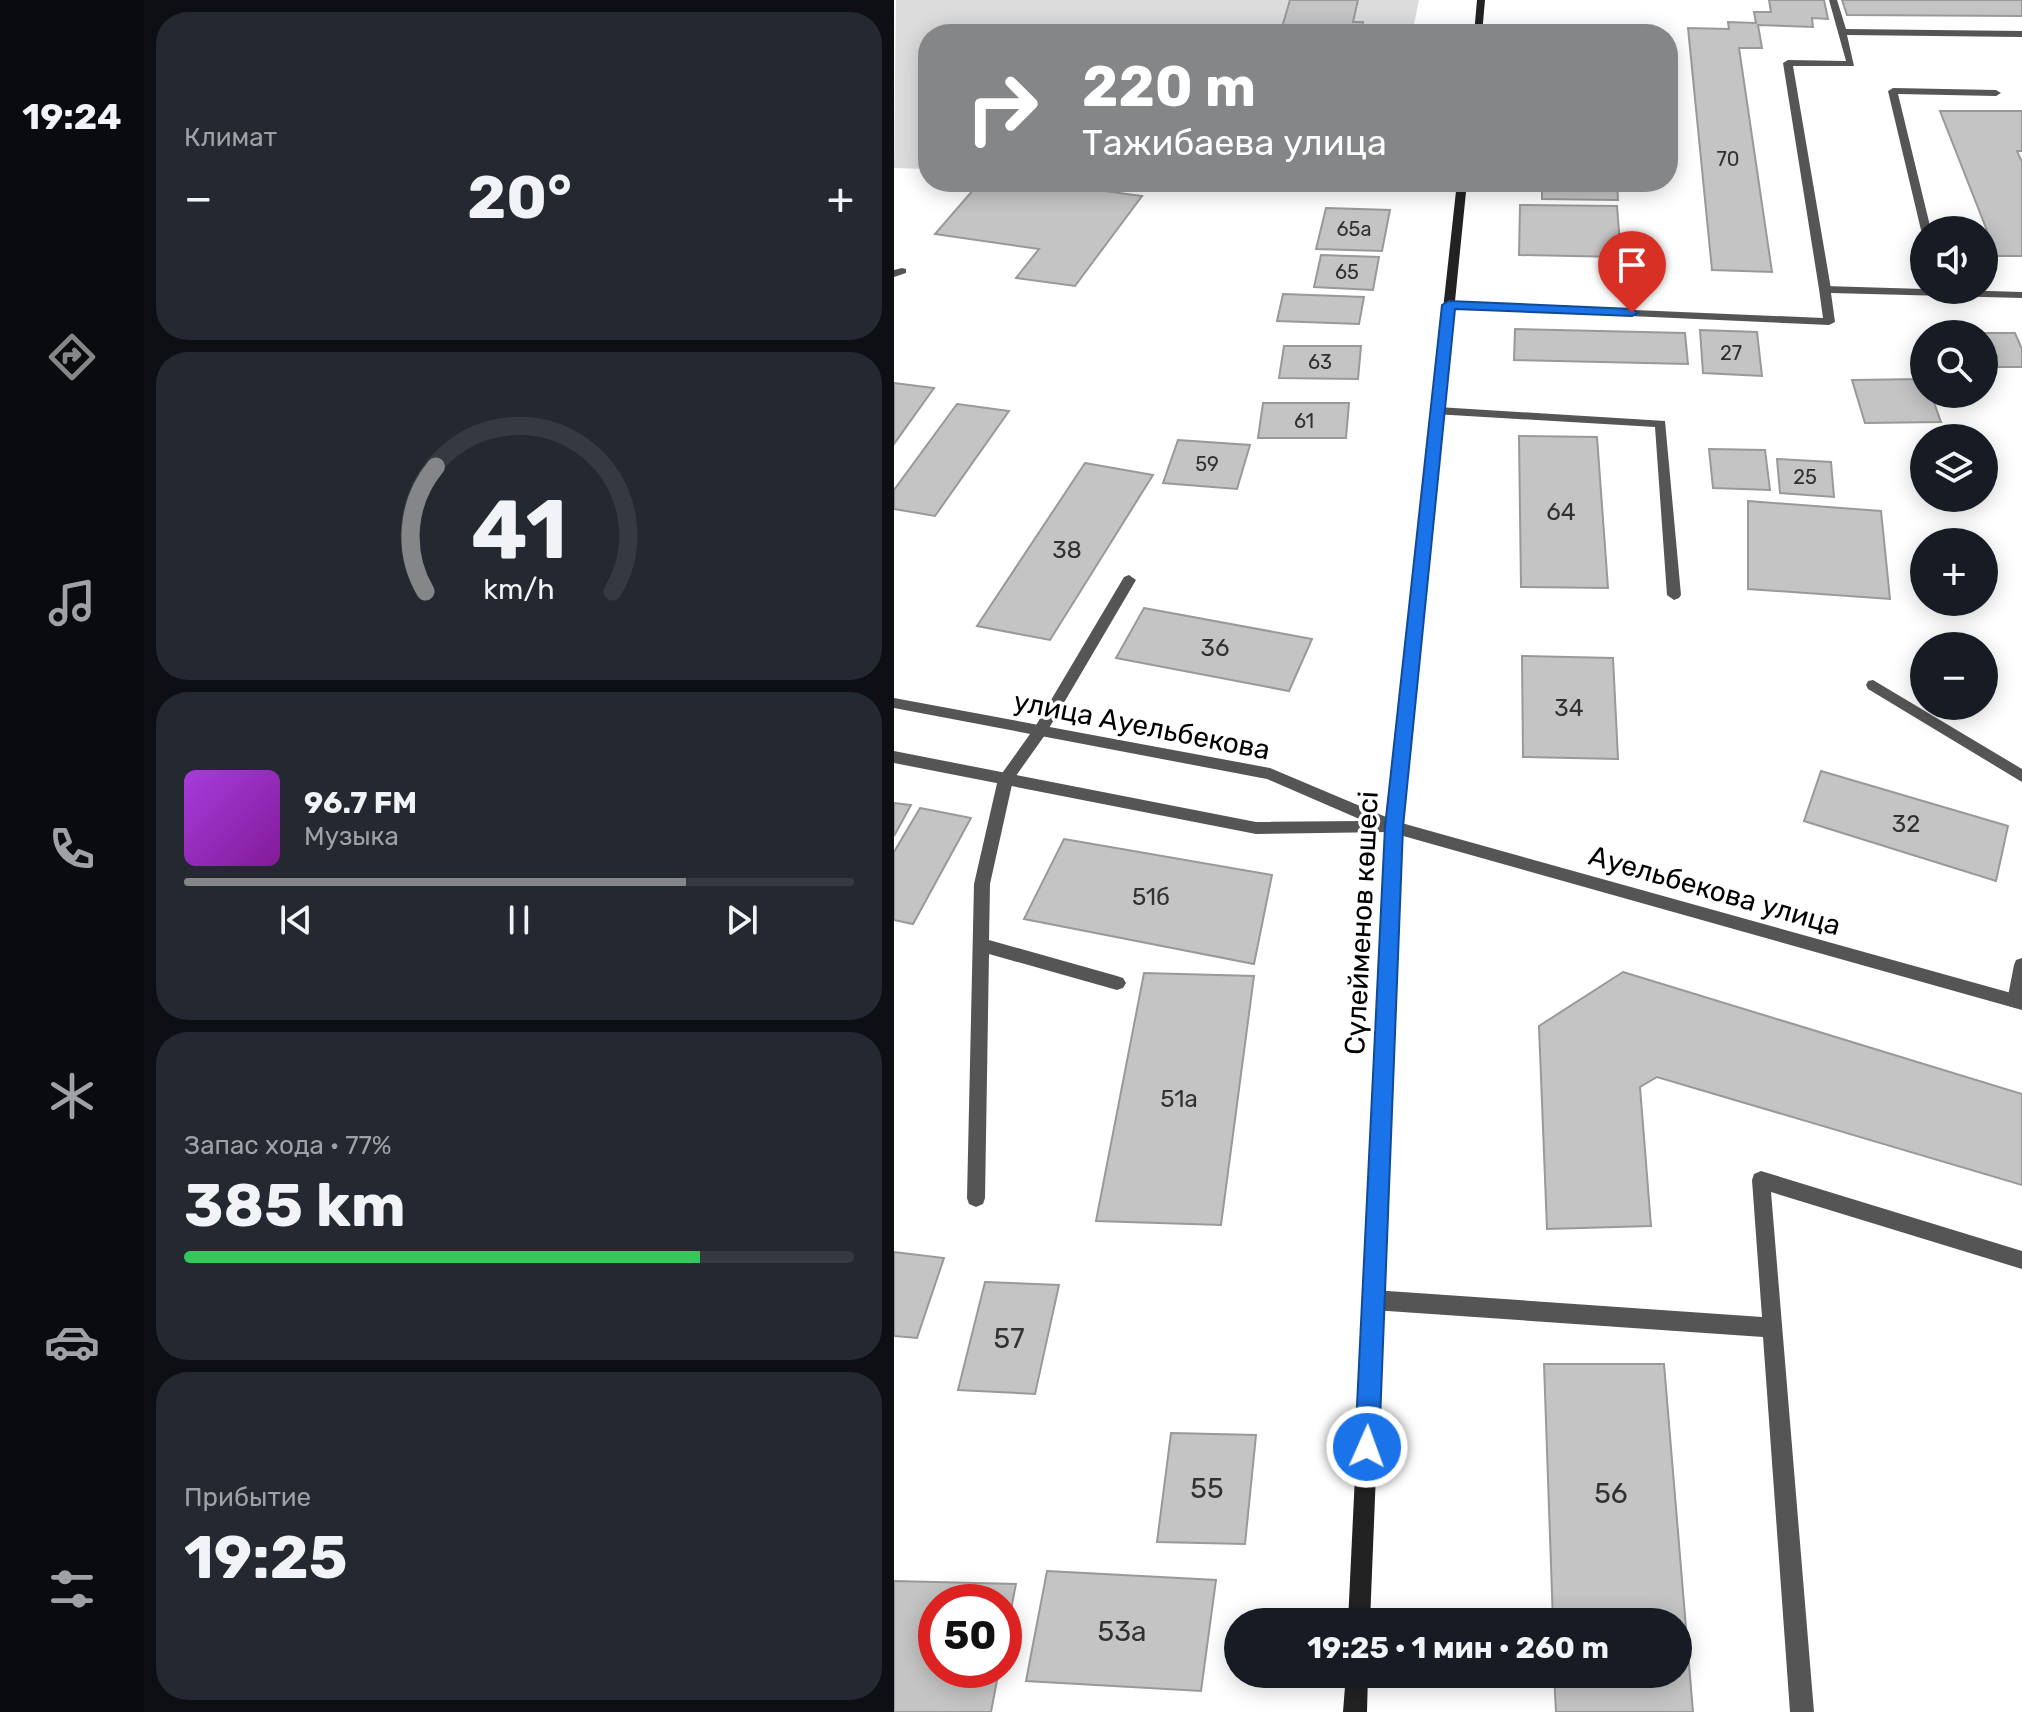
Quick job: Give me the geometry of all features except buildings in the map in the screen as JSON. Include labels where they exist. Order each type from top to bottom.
[{"type":"main road","points":[[1479,24],[1481,0]]},
{"type":"main road","name":"Сүлейменов көшесі","points":[[1360,1608],[1394,827],[1461,192]]},
{"type":"main road","points":[[1355,1712],[1356,1688]]},
{"type":"street","points":[[1449,305],[1829,322],[1788,63],[1851,64],[1833,0]]},
{"type":"street","points":[[1842,32],[2022,34]]},
{"type":"street","points":[[1923,216],[1893,91],[1996,93]]},
{"type":"street","points":[[1825,289],[1910,290]]},
{"type":"street","points":[[1998,294],[2022,295]]},
{"type":"street","points":[[1438,411],[1661,424],[1674,595]]},
{"type":"street","points":[[976,1198],[982,884],[1006,779],[1040,731],[1129,580]]},
{"type":"street","points":[[1873,685],[2022,776]]},
{"type":"street","name":"улица Ауельбекова","points":[[894,703],[1270,774],[1394,827]]},
{"type":"street","points":[[894,757],[1256,828],[1394,827]]},
{"type":"street","name":"Ауельбекова улица","points":[[1394,827],[2019,1002]]},
{"type":"street","points":[[981,945],[1117,983]]},
{"type":"street","points":[[2019,1002],[2022,965]]},
{"type":"street","points":[[1802,1712],[1761,1180],[2022,1260]]},
{"type":"street","points":[[1373,1300],[1773,1328]]},
{"type":"shaded area","points":[[896,0],[1419,0],[1414,24],[918,24],[918,169],[894,168]]},
{"type":"route","points":[[1367,1447],[1394,827],[1449,305],[1632,313]]}]
